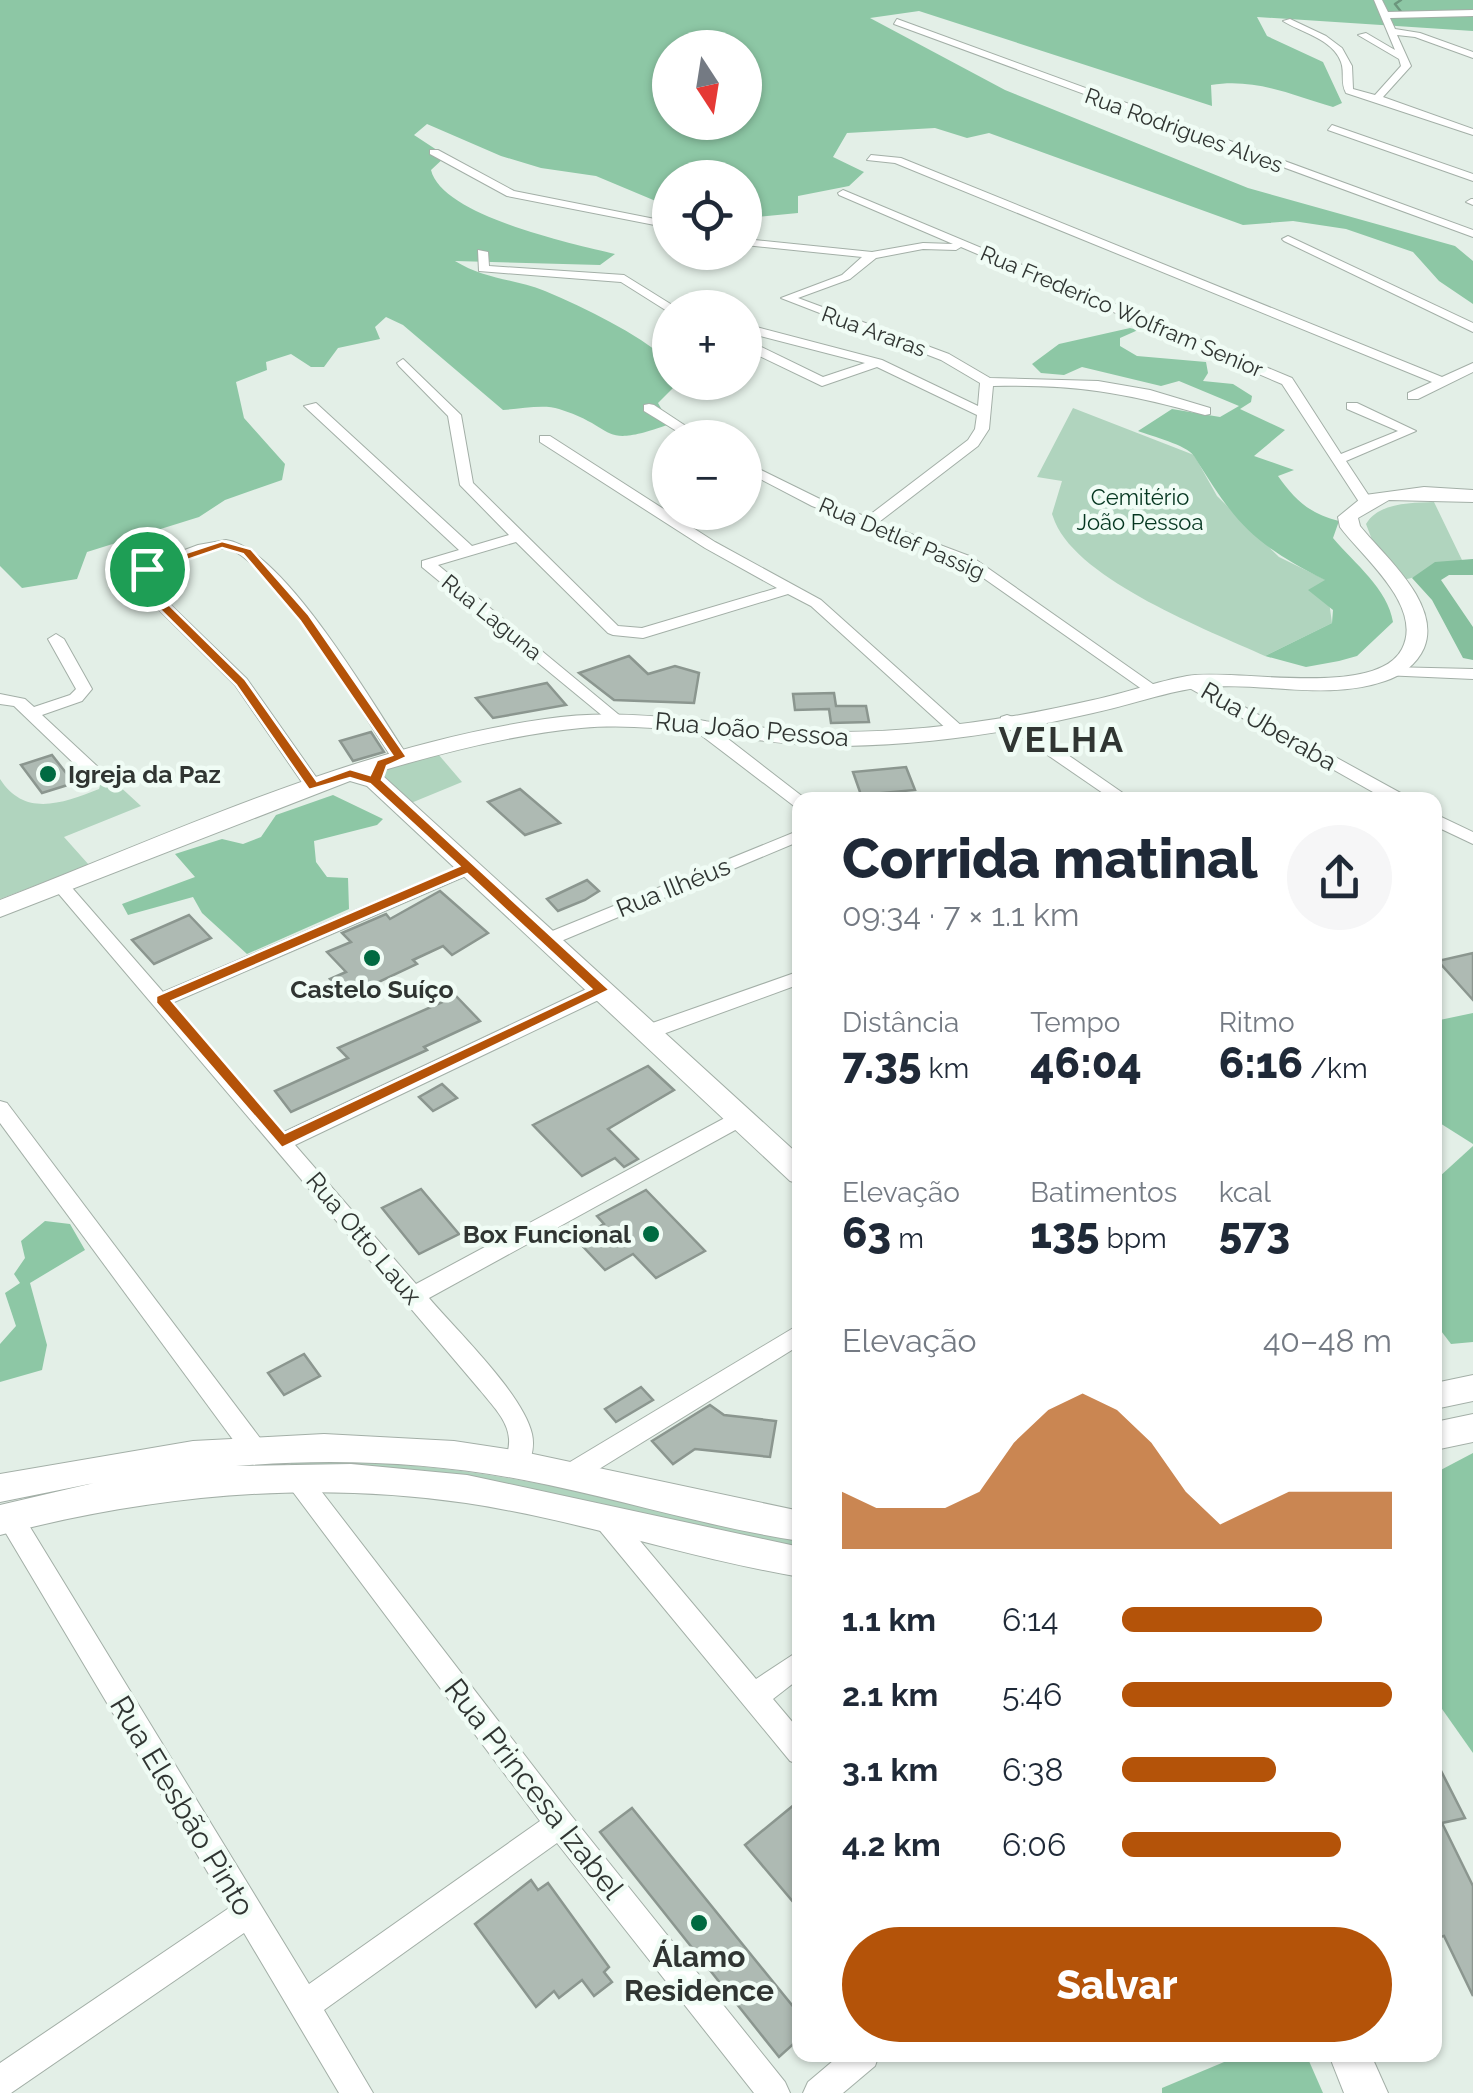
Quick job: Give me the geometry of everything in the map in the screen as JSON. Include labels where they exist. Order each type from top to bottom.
[{"type":"main road","points":[[1405,663],[1417,629],[1412,610],[1350,527],[1348,517],[1366,502],[1404,494],[1473,496]]},
{"type":"main road","name":"Rua João Pessoa","points":[[385,767],[546,728],[616,719],[700,724],[770,736],[843,739],[956,728],[1096,706],[1190,682],[1320,684],[1405,663]]},
{"type":"main road","points":[[2,908],[350,773],[385,767],[469,868],[792,1165]]},
{"type":"main road","points":[[1442,1435],[1473,1428]]},
{"type":"main road","points":[[4,1508],[72,1472],[254,1449],[405,1450],[517,1464],[717,1512],[792,1525]]},
{"type":"main road","points":[[4,1508],[172,1488],[300,1481],[404,1482],[467,1489],[792,1560]]},
{"type":"main road","points":[[1353,2062],[1366,2093]]},
{"type":"street","points":[[1377,98],[1406,66],[1378,0]]},
{"type":"street","points":[[1386,15],[1473,14]]},
{"type":"street","points":[[1287,21],[1339,51],[1346,60],[1348,91],[1473,132]]},
{"type":"street","name":"Rua Rodrigues Alves","points":[[897,22],[1473,234]]},
{"type":"street","points":[[1417,34],[1444,26],[1473,26]]},
{"type":"street","points":[[1390,31],[1417,34],[1473,55]]},
{"type":"street","points":[[1363,35],[1402,58]]},
{"type":"street","points":[[1332,128],[1473,178]]},
{"type":"street","points":[[434,152],[512,194],[652,221]]},
{"type":"street","points":[[871,158],[896,160],[1443,382]]},
{"type":"street","points":[[843,193],[968,247]]},
{"type":"street","points":[[1288,239],[1473,328]]},
{"type":"street","points":[[762,244],[872,255]]},
{"type":"street","name":"Rua Frederico Wolfram Senior","points":[[872,255],[923,246],[968,247],[1288,381],[1366,502]]},
{"type":"street","points":[[482,252],[484,269],[604,275],[652,295]]},
{"type":"street","name":"Rua Araras","points":[[872,255],[846,278],[787,298],[945,357],[987,382]]},
{"type":"street","points":[[762,332],[878,363],[983,413]]},
{"type":"street","points":[[762,352],[822,382],[878,363]]},
{"type":"street","points":[[403,363],[454,414],[460,470],[467,485],[613,630],[625,635],[792,588]]},
{"type":"street","points":[[1414,396],[1473,367]]},
{"type":"street","points":[[868,523],[974,443],[982,429],[987,382],[1080,381],[1146,390],[1206,411]]},
{"type":"street","name":"Rua Laguna","points":[[311,406],[468,550],[427,564],[616,719]]},
{"type":"street","points":[[1337,460],[1409,431],[1352,406]]},
{"type":"street","points":[[649,408],[669,420]]},
{"type":"street","points":[[545,439],[710,544],[816,603],[956,728]]},
{"type":"street","name":"Rua Detlef Passig","points":[[762,476],[787,490],[966,560],[1152,689]]},
{"type":"street","points":[[468,550],[516,536]]},
{"type":"street","points":[[314,787],[240,682],[140,584],[147,569],[222,544],[247,552],[304,618],[385,767]]},
{"type":"street","points":[[33,713],[76,698],[84,689],[56,639]]},
{"type":"street","points":[[1405,663],[1457,674]]},
{"type":"street","points":[[1405,663],[1457,674]]},
{"type":"street","name":"Rua Uberaba","points":[[1190,682],[1386,792]]},
{"type":"street","points":[[0,700],[19,702],[92,771]]},
{"type":"street","points":[[1007,720],[1112,792]]},
{"type":"street","points":[[700,724],[792,796]]},
{"type":"street","points":[[1442,822],[1473,838]]},
{"type":"street","name":"Rua Ilhéus","points":[[547,940],[792,838]]},
{"type":"street","points":[[162,1000],[469,868]]},
{"type":"street","name":"Rua Otto Laux","points":[[61,886],[520,1424],[525,1444],[517,1464]]},
{"type":"street","points":[[648,1032],[792,980]]},
{"type":"street","points":[[282,1142],[602,990]]},
{"type":"street","points":[[0,1108],[254,1449]]},
{"type":"street","points":[[413,1296],[741,1118]]},
{"type":"street","points":[[568,1474],[792,1338]]},
{"type":"street","name":"Rua Princesa Izabel","points":[[300,1481],[560,1824],[774,2093]]},
{"type":"street","name":"Rua Elesbão Pinto","points":[[4,1508],[357,2093]]},
{"type":"street","points":[[606,1519],[792,1743]]},
{"type":"street","points":[[753,1698],[792,1668]]},
{"type":"street","points":[[304,2006],[560,1824]]},
{"type":"street","points":[[0,2082],[246,1914]]},
{"type":"street","points":[[819,2093],[856,2062]]},
{"type":"green space","points":[[0,0],[1473,0],[1473,31],[1257,17],[1267,36],[1323,62],[1342,103],[1333,107],[1273,89],[1227,83],[1211,85],[1212,106],[919,11],[870,18],[1005,90],[1248,188],[1455,246],[1473,261],[1473,304],[1439,281],[1413,252],[1346,229],[1293,221],[1243,225],[989,133],[967,138],[935,128],[847,133],[833,157],[864,172],[849,186],[798,196],[798,213],[762,216],[762,160],[652,160],[652,199],[596,176],[541,168],[501,156],[427,124],[414,135],[446,156],[431,170],[440,186],[458,201],[511,226],[615,254],[600,265],[455,261],[477,272],[561,298],[652,347],[652,400],[661,400],[658,403],[668,420],[652,420],[652,430],[647,432],[619,436],[553,408],[503,410],[403,325],[386,317],[375,327],[380,339],[338,348],[324,367],[311,367],[291,354],[266,362],[267,370],[236,382],[244,418],[285,464],[282,480],[225,500],[199,517],[87,552],[77,579],[22,588],[0,566]]},
{"type":"green space","points":[[1130,328],[1138,330],[1120,338],[1120,346],[1137,356],[1206,362],[1208,373],[1203,381],[1233,384],[1252,396],[1251,402],[1240,409],[1285,430],[1254,456],[1294,470],[1278,476],[1304,505],[1339,521],[1333,538],[1369,577],[1390,610],[1393,622],[1357,656],[1306,667],[1265,656],[1332,623],[1333,610],[1308,590],[1325,580],[1279,554],[1247,529],[1190,452],[1138,431],[1172,409],[1220,417],[1239,406],[1179,381],[1161,386],[1082,367],[1064,375],[1041,373],[1032,364],[1059,344]]},
{"type":"green space","name":"Cemitério João Pessoa","points":[[1073,408],[1194,455],[1217,496],[1279,557],[1326,580],[1332,623],[1265,656],[1180,618],[1090,564],[1069,544],[1052,514],[1062,481],[1037,477]]},
{"type":"green space","points":[[1434,502],[1462,560],[1402,580],[1374,545],[1366,524],[1387,508]]},
{"type":"green space","points":[[438,754],[462,782],[411,803],[383,780],[383,769]]},
{"type":"green space","points":[[104,772],[141,806],[64,837],[89,865],[0,899],[0,779],[21,799],[45,804],[99,789]]},
{"type":"green space","points":[[333,795],[383,819],[377,825],[314,841],[316,862],[327,877],[348,878],[349,909],[247,954],[202,913],[193,897],[128,915],[122,904],[195,877],[175,854],[222,839],[243,844],[261,837],[276,815]]},
{"type":"green space","points":[[1473,1013],[1473,1144],[1442,1124],[1442,1020]]},
{"type":"green space","points":[[1473,1146],[1473,1342],[1451,1344],[1442,1332],[1442,1174]]},
{"type":"green space","points":[[45,1221],[70,1224],[85,1250],[30,1283],[47,1345],[42,1370],[0,1382],[0,1344],[16,1326],[5,1293],[20,1283],[14,1274],[25,1258],[21,1241]]},
{"type":"green space","points":[[1473,1453],[1473,1753],[1442,1709],[1442,1469]]},
{"type":"green space","points":[[291,1463],[383,1464],[506,1478],[792,1539],[792,1545],[480,1480],[289,1469]]},
{"type":"green space","points":[[1224,2062],[1309,2062],[1323,2093],[1162,2093],[1162,2088]]},
{"type":"building","points":[[629,656],[648,674],[675,666],[699,673],[694,703],[614,700],[579,673]]},
{"type":"building","points":[[547,683],[566,705],[493,718],[476,698]]},
{"type":"building","points":[[834,693],[836,706],[866,706],[869,722],[831,723],[829,709],[795,710],[793,694]]},
{"type":"building","points":[[371,732],[384,752],[353,761],[340,741]]},
{"type":"building","name":"Igreja da Paz","points":[[52,755],[74,783],[42,793],[21,765]]},
{"type":"building","points":[[906,767],[915,790],[860,792],[853,772]]},
{"type":"building","points":[[520,789],[560,823],[525,835],[488,802]]},
{"type":"building","points":[[587,880],[599,891],[585,900],[558,911],[547,899]]},
{"type":"building","points":[[440,891],[488,933],[452,955],[443,946],[413,960],[417,964],[347,997],[330,979],[346,972],[327,952],[351,942],[342,933],[386,914],[390,919]]},
{"type":"building","points":[[189,915],[211,938],[154,964],[132,940]]},
{"type":"building","points":[[1473,953],[1473,1000],[1442,965],[1442,960]]},
{"type":"building","points":[[456,996],[480,1021],[424,1047],[427,1050],[291,1112],[275,1091],[348,1058],[338,1048]]},
{"type":"building","points":[[648,1066],[674,1090],[608,1129],[638,1159],[624,1167],[615,1158],[582,1176],[533,1125]]},
{"type":"building","points":[[442,1084],[457,1098],[433,1111],[419,1097]]},
{"type":"building","points":[[421,1189],[459,1234],[419,1254],[382,1208]]},
{"type":"building","name":"Box Funcional","points":[[646,1190],[705,1251],[656,1278],[633,1254],[605,1270],[576,1239],[604,1224],[597,1216]]},
{"type":"building","points":[[304,1354],[320,1376],[284,1395],[268,1373]]},
{"type":"building","points":[[641,1387],[653,1400],[616,1422],[605,1409]]},
{"type":"building","points":[[710,1405],[724,1415],[776,1421],[770,1457],[695,1449],[673,1464],[652,1441]]},
{"type":"building","points":[[1442,1773],[1465,1818],[1442,1823]]},
{"type":"building","points":[[792,1807],[792,1901],[745,1845]]},
{"type":"building","name":"Álamo Residence","points":[[632,1808],[792,2005],[792,2045],[779,2057],[600,1832]]},
{"type":"building","points":[[1442,1823],[1473,1886],[1473,1996],[1444,1936]]},
{"type":"building","points":[[531,1880],[538,1890],[548,1883],[609,1967],[604,1972],[612,1982],[594,1996],[582,1980],[559,1998],[554,1991],[536,2007],[475,1924]]},
{"type":"waterway","points":[[1401,0],[1395,4],[1402,13]]},
{"type":"waterway","points":[[1473,567],[1444,567],[1425,578],[1443,597],[1473,652]]},
{"type":"place","name":"Igreja da Paz","points":[[48,774]]},
{"type":"place","name":"Castelo Suíço","points":[[372,958]]},
{"type":"place","name":"Box Funcional","points":[[651,1234]]},
{"type":"place","name":"Álamo Residence","points":[[699,1923]]},
{"type":"district","name":"VELHA","points":[[1062,740]]},
{"type":"route","points":[[147,569],[140,584],[240,682],[314,787],[350,773],[375,781],[469,868],[162,1000],[282,1142],[602,990],[375,781],[382,763],[400,757],[304,618],[247,552],[222,544],[147,569]]}]
